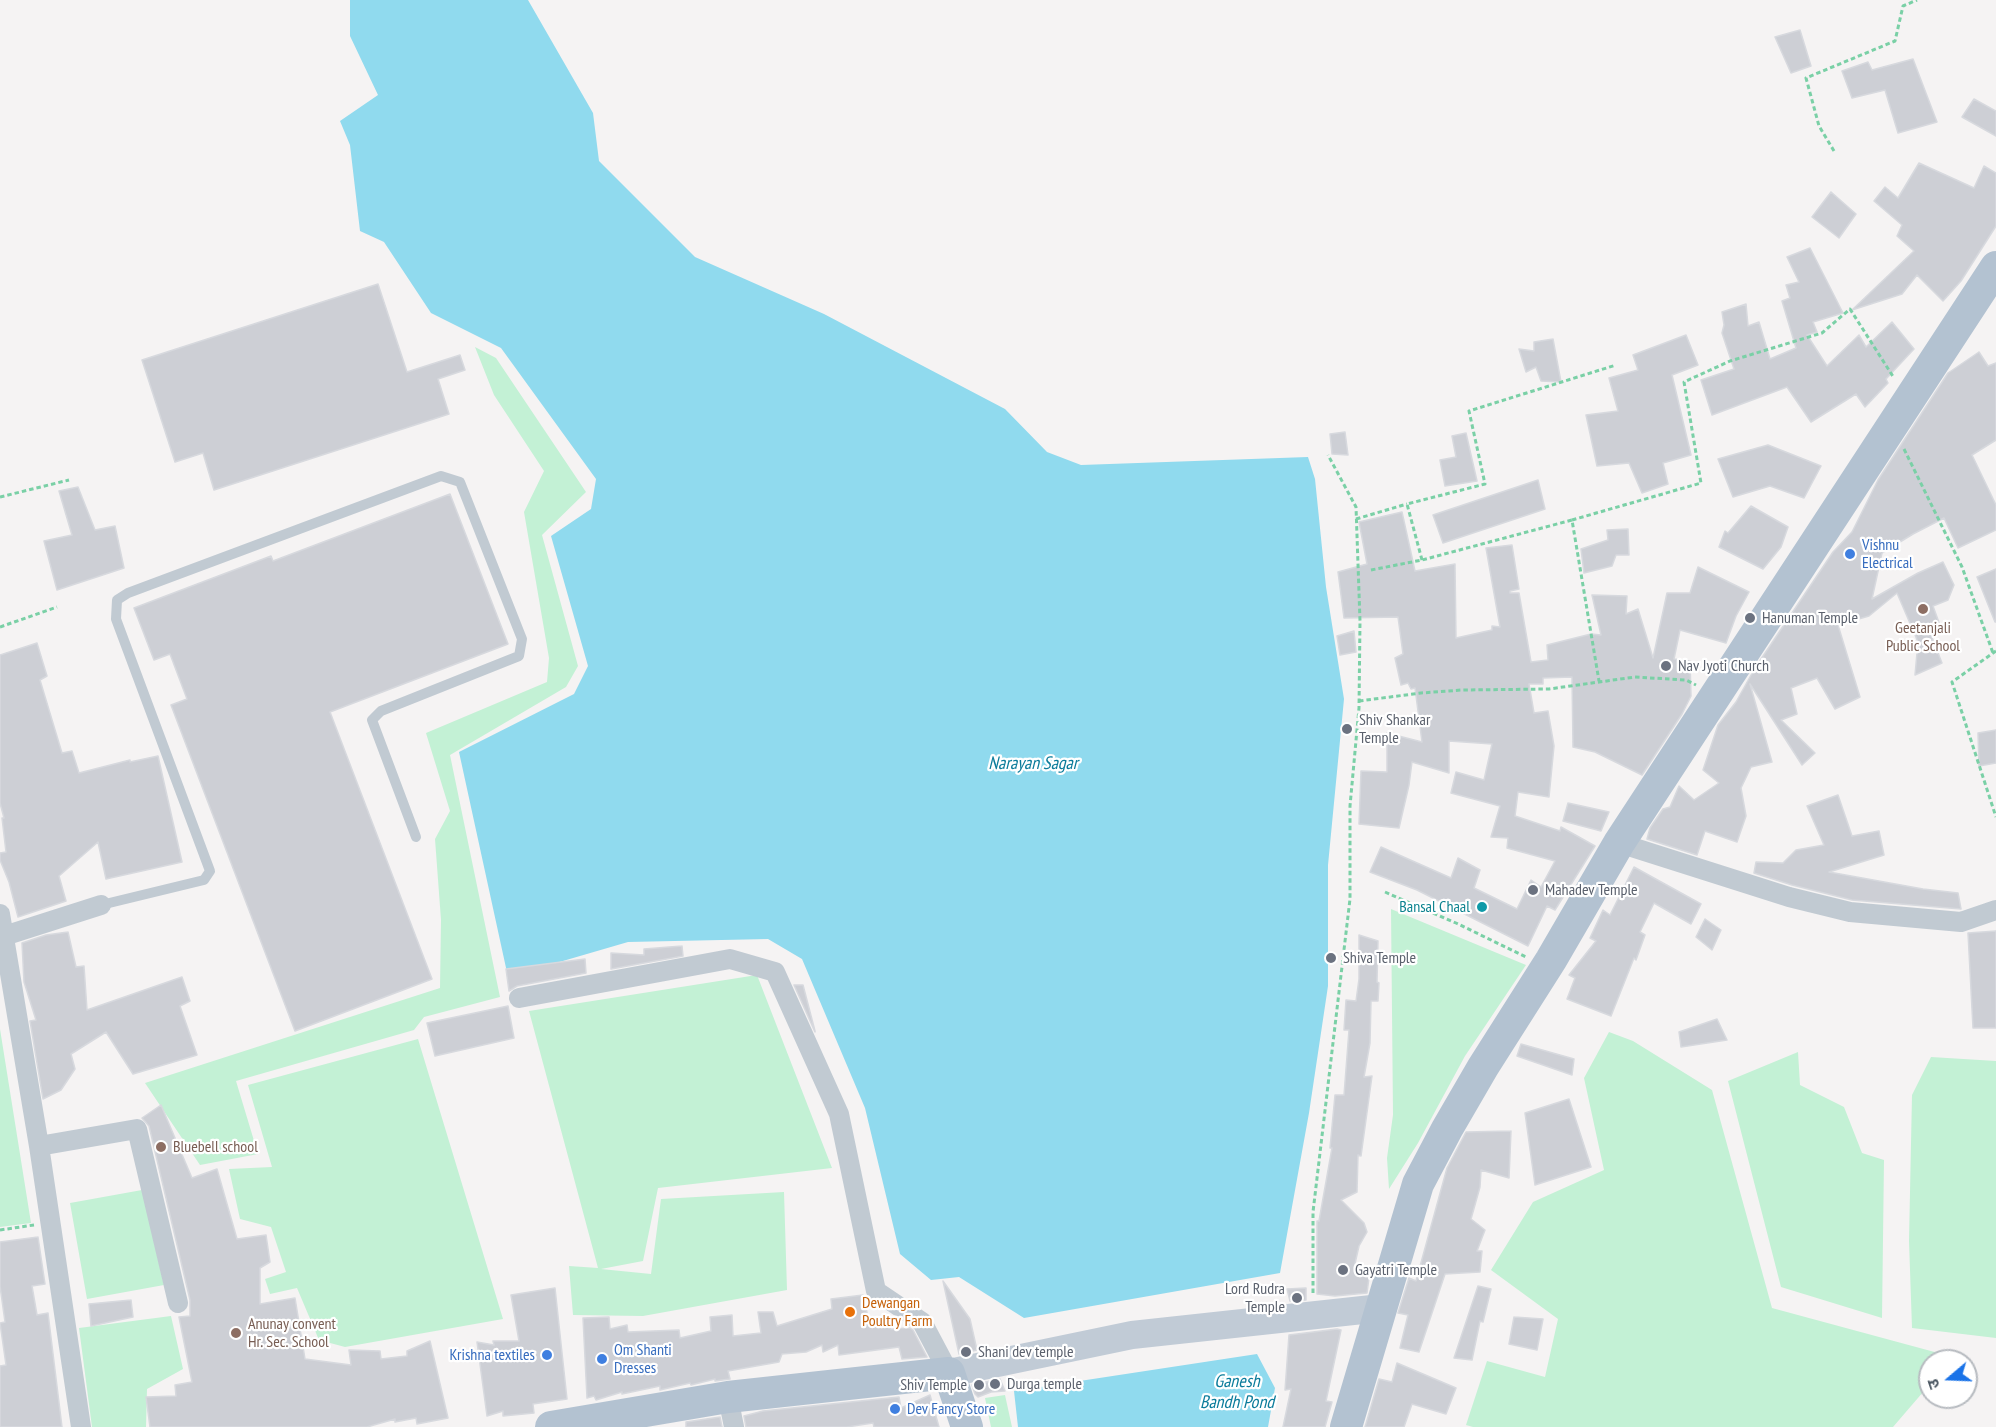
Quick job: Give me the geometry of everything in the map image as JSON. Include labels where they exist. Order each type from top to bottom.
[{"type":"main road","points":[[1346,1427],[1418,1185],[1483,1067],[1619,843],[1996,267]]},
{"type":"main road","points":[[551,1427],[731,1412],[949,1373],[1132,1335],[1381,1308]]},
{"type":"main road","points":[[949,1373],[967,1427]]},
{"type":"street","points":[[1619,843],[1789,897],[1850,912],[1961,922],[1996,910]]},
{"type":"street","points":[[4,936],[101,905]]},
{"type":"street","points":[[0,914],[39,1146],[81,1427]]},
{"type":"street","points":[[519,998],[730,960],[775,972],[839,1114],[876,1291],[922,1322],[949,1373]]},
{"type":"street","points":[[39,1146],[137,1128],[178,1303]]},
{"type":"lane","points":[[101,905],[204,880],[210,871],[116,619],[117,600],[128,592],[441,476],[460,482],[522,639],[519,656],[381,711],[372,720],[416,837]]},
{"type":"path","points":[[1834,151],[1819,126],[1806,78],[1895,41],[1903,6],[1917,0]]},
{"type":"path","points":[[1371,570],[1422,560],[1701,483],[1684,382],[1730,361],[1822,333],[1850,309],[1909,400]]},
{"type":"path","points":[[1356,519],[1485,484],[1469,411],[1616,365]]},
{"type":"path","points":[[1892,426],[1962,567],[1995,652],[1952,682],[1996,817]]},
{"type":"path","points":[[1313,1316],[1313,1212],[1350,899],[1350,806],[1359,701],[1360,621],[1356,507],[1328,455]]},
{"type":"path","points":[[0,497],[69,480]]},
{"type":"path","points":[[1407,504],[1422,560]]},
{"type":"path","points":[[1572,520],[1599,681]]},
{"type":"path","points":[[0,627],[57,608]]},
{"type":"path","points":[[1359,701],[1462,690],[1549,689],[1635,677],[1686,680],[1717,694]]},
{"type":"path","points":[[1384,892],[1510,948],[1545,968]]},
{"type":"path","points":[[0,1230],[51,1222]]},
{"type":"green space","points":[[475,347],[496,358],[586,492],[542,535],[578,666],[566,687],[450,755],[500,997],[424,1017],[414,1030],[236,1081],[258,1154],[200,1165],[145,1083],[440,988],[441,920],[435,839],[450,811],[426,733],[547,682],[549,658],[524,512],[544,471],[494,395]]},
{"type":"green space","points":[[1391,909],[1526,965],[1465,1056],[1418,1143],[1389,1189],[1387,1158],[1393,1115]]},
{"type":"green space","points":[[757,975],[832,1168],[658,1188],[643,1261],[601,1269],[651,1274],[661,1199],[784,1192],[787,1290],[643,1316],[573,1315],[569,1266],[598,1268],[529,1011]]},
{"type":"green space","points":[[0,1029],[31,1223],[0,1227]]},
{"type":"green space","points":[[1609,1032],[1633,1041],[1712,1090],[1772,1308],[1923,1349],[1918,1349],[1918,1398],[1893,1427],[1473,1427],[1466,1425],[1487,1361],[1545,1377],[1558,1319],[1491,1270],[1533,1202],[1604,1170],[1584,1078]]},
{"type":"green space","points":[[418,1039],[503,1319],[345,1347],[319,1340],[297,1288],[270,1294],[265,1279],[286,1272],[271,1227],[240,1219],[229,1169],[272,1167],[248,1085]]},
{"type":"green space","points":[[1798,1052],[1800,1085],[1844,1107],[1862,1153],[1884,1160],[1882,1318],[1781,1287],[1728,1081]]},
{"type":"green space","points":[[1931,1057],[1996,1061],[1996,1338],[1912,1328],[1909,1241],[1912,1095]]},
{"type":"green space","points":[[142,1190],[164,1285],[87,1299],[70,1203]]},
{"type":"green space","points":[[171,1316],[183,1369],[147,1389],[146,1427],[92,1427],[79,1328]]},
{"type":"green space","points":[[1005,1395],[1012,1427],[991,1427],[985,1398]]},
{"type":"water","name":"Narayan Sagar","points":[[350,0],[528,0],[593,113],[599,161],[695,257],[824,314],[1005,409],[1047,452],[1081,465],[1308,457],[1315,479],[1326,587],[1344,699],[1328,865],[1328,986],[1309,1113],[1280,1273],[1024,1318],[959,1277],[931,1280],[900,1254],[865,1108],[802,959],[768,939],[628,942],[508,977],[459,752],[574,694],[588,666],[551,536],[591,509],[596,479],[501,348],[431,313],[384,242],[360,231],[350,145],[340,121],[378,95],[350,36]]},
{"type":"water","name":"Ganesh Bandh Pond","points":[[1257,1354],[1275,1388],[1268,1427],[1018,1427],[1014,1391]]},
{"type":"building","points":[[1800,30],[1811,66],[1791,73],[1775,37]]},
{"type":"building","points":[[1913,59],[1937,122],[1898,133],[1885,90],[1852,98],[1842,71],[1868,62],[1872,70]]},
{"type":"building","points":[[1974,99],[1996,111],[1996,136],[1962,117]]},
{"type":"building","points":[[1919,163],[1974,188],[1984,166],[1996,173],[1996,226],[1961,281],[1943,301],[1917,275],[1902,294],[1852,310],[1914,251],[1897,236],[1902,225],[1874,201],[1885,187],[1898,198]]},
{"type":"building","points":[[1831,192],[1856,214],[1839,238],[1812,217]]},
{"type":"building","points":[[1810,248],[1843,313],[1813,322],[1817,332],[1807,335],[1827,366],[1859,335],[1866,347],[1892,322],[1914,349],[1886,379],[1888,383],[1865,407],[1856,394],[1811,422],[1787,387],[1712,415],[1701,380],[1734,369],[1722,333],[1724,325],[1722,312],[1746,304],[1748,326],[1759,322],[1770,359],[1796,348],[1782,301],[1790,298],[1786,285],[1799,282],[1787,257]]},
{"type":"building","points":[[378,284],[407,372],[460,355],[465,370],[438,379],[449,414],[214,490],[203,453],[175,462],[142,360]]},
{"type":"building","points":[[1686,335],[1698,365],[1672,375],[1691,455],[1663,463],[1668,484],[1642,493],[1629,463],[1597,466],[1586,415],[1618,411],[1609,378],[1638,370],[1633,355]]},
{"type":"building","points":[[1553,339],[1561,382],[1541,381],[1536,367],[1526,372],[1519,349],[1534,351],[1534,342]]},
{"type":"building","points":[[1979,352],[1988,366],[1996,363],[1996,440],[1972,455],[1996,505],[1996,530],[1958,548],[1944,518],[1913,534],[1882,553],[1872,599],[1943,562],[1954,585],[1948,600],[1933,606],[1941,628],[1931,635],[1942,663],[1915,675],[1918,642],[1897,593],[1869,616],[1838,625],[1860,697],[1835,709],[1817,678],[1791,688],[1797,714],[1781,720],[1815,753],[1802,765],[1750,684],[1772,762],[1751,767],[1741,788],[1746,816],[1737,842],[1705,831],[1697,855],[1647,839],[1650,828],[1663,809],[1670,807],[1679,786],[1694,800],[1719,783],[1703,770],[1718,725],[1736,702],[1755,668],[1833,552],[1852,532],[1878,480],[1948,373]]},
{"type":"building","points":[[1345,432],[1348,455],[1332,454],[1330,434]]},
{"type":"building","points":[[1466,433],[1477,481],[1445,486],[1440,460],[1456,457],[1452,436]]},
{"type":"building","points":[[1768,445],[1821,466],[1804,498],[1770,486],[1733,497],[1718,459]]},
{"type":"building","points":[[1538,480],[1545,509],[1443,543],[1433,515]]},
{"type":"building","points":[[78,487],[95,530],[115,526],[124,568],[57,590],[44,541],[72,535],[59,491]]},
{"type":"building","points":[[450,494],[508,644],[330,712],[432,979],[295,1031],[171,705],[187,699],[170,654],[154,660],[134,608],[271,556],[273,561]]},
{"type":"building","points":[[1751,506],[1788,527],[1781,547],[1763,569],[1719,547],[1725,531],[1728,533]]},
{"type":"building","points":[[1402,512],[1415,571],[1455,564],[1456,638],[1492,630],[1492,626],[1500,627],[1486,548],[1512,545],[1519,589],[1510,591],[1510,593],[1519,593],[1531,662],[1548,660],[1547,645],[1591,634],[1601,635],[1592,595],[1627,596],[1626,614],[1638,609],[1653,658],[1667,593],[1690,593],[1698,567],[1749,592],[1736,616],[1726,643],[1680,630],[1674,659],[1690,661],[1691,696],[1682,714],[1642,775],[1595,752],[1573,747],[1572,677],[1543,678],[1543,684],[1529,684],[1534,713],[1548,711],[1554,746],[1549,797],[1518,792],[1515,816],[1560,831],[1561,827],[1595,846],[1555,910],[1547,906],[1528,946],[1417,890],[1370,872],[1381,847],[1451,878],[1458,858],[1480,870],[1474,888],[1517,909],[1531,880],[1541,887],[1555,861],[1507,848],[1508,838],[1491,837],[1500,806],[1451,793],[1456,772],[1484,780],[1492,744],[1449,741],[1449,773],[1412,762],[1399,828],[1359,824],[1361,771],[1387,772],[1387,733],[1422,742],[1415,688],[1411,689],[1408,683],[1401,685],[1395,658],[1403,654],[1398,617],[1344,618],[1338,572],[1367,564],[1359,522]]},
{"type":"building","points":[[1628,529],[1629,555],[1616,555],[1612,566],[1584,573],[1581,549],[1608,540],[1607,530]]},
{"type":"building","points":[[1996,569],[1996,622],[1995,622],[1977,577]]},
{"type":"building","points":[[1354,631],[1356,652],[1340,655],[1337,636]]},
{"type":"building","points":[[37,643],[47,676],[40,680],[62,753],[72,751],[79,773],[130,760],[130,762],[158,756],[182,862],[106,879],[98,842],[59,876],[66,901],[18,917],[9,882],[0,860],[0,853],[6,852],[2,818],[4,818],[0,803],[0,655]]},
{"type":"building","points":[[1996,730],[1996,763],[1979,766],[1978,733]]},
{"type":"building","points":[[1838,795],[1852,836],[1879,831],[1884,855],[1829,872],[1958,893],[1961,909],[1852,900],[1754,873],[1756,862],[1783,863],[1796,850],[1824,845],[1807,806]]},
{"type":"building","points":[[1568,803],[1609,812],[1601,831],[1563,821]]},
{"type":"building","points":[[1634,867],[1701,904],[1691,924],[1654,903],[1640,932],[1645,935],[1636,960],[1634,958],[1611,1016],[1567,999],[1575,978],[1569,975],[1596,941],[1590,938],[1603,910],[1610,915]]},
{"type":"building","points":[[1705,919],[1721,930],[1712,950],[1696,937]]},
{"type":"building","points":[[1996,931],[1996,1028],[1973,1028],[1968,933]]},
{"type":"building","points":[[68,932],[76,967],[84,966],[87,1010],[182,977],[190,1001],[180,1006],[197,1055],[133,1074],[106,1032],[71,1054],[75,1069],[61,1090],[43,1099],[30,1021],[36,1020],[24,982],[22,943],[46,935]]},
{"type":"building","points":[[1359,935],[1378,941],[1378,1001],[1371,1001],[1370,1043],[1364,1077],[1372,1076],[1361,1156],[1358,1155],[1357,1192],[1341,1200],[1364,1223],[1367,1232],[1359,1246],[1354,1268],[1370,1270],[1367,1293],[1335,1296],[1317,1294],[1317,1221],[1319,1221],[1332,1148],[1330,1148],[1335,1095],[1344,1095],[1349,1030],[1344,1030],[1346,1000],[1356,1001],[1359,979]]},
{"type":"building","points":[[682,946],[683,956],[611,969],[611,953],[644,955],[644,949]]},
{"type":"building","points":[[585,959],[586,973],[517,986],[509,991],[506,969]]},
{"type":"building","points":[[794,985],[803,985],[815,1032]]},
{"type":"building","points":[[508,1006],[514,1038],[435,1056],[427,1023]]},
{"type":"building","points":[[1717,1019],[1727,1040],[1681,1047],[1679,1032]]},
{"type":"building","points":[[1521,1044],[1574,1059],[1572,1075],[1517,1056]]},
{"type":"building","points":[[1569,1099],[1591,1167],[1535,1185],[1525,1113]]},
{"type":"building","points":[[161,1105],[192,1178],[217,1169],[237,1239],[266,1235],[270,1262],[260,1268],[260,1304],[295,1298],[305,1359],[351,1365],[349,1350],[380,1351],[381,1359],[407,1356],[407,1351],[430,1341],[448,1418],[417,1424],[416,1418],[395,1422],[395,1419],[367,1427],[150,1427],[146,1397],[176,1396],[175,1385],[192,1382],[179,1317],[190,1316],[190,1300],[149,1126],[142,1118]]},
{"type":"building","points":[[1511,1131],[1509,1178],[1481,1170],[1480,1187],[1471,1219],[1485,1230],[1477,1251],[1482,1251],[1480,1272],[1445,1274],[1419,1352],[1400,1348],[1408,1315],[1398,1313],[1409,1278],[1416,1281],[1447,1168],[1466,1132]]},
{"type":"building","points":[[38,1237],[45,1284],[32,1286],[37,1315],[48,1313],[62,1427],[0,1427],[0,1366],[6,1365],[0,1323],[5,1322],[0,1286],[0,1242]]},
{"type":"building","points":[[943,1281],[970,1319],[977,1350],[959,1354]]},
{"type":"building","points":[[1478,1286],[1491,1289],[1483,1322],[1480,1321],[1472,1360],[1454,1358]]},
{"type":"building","points":[[555,1288],[567,1399],[533,1404],[534,1413],[503,1416],[503,1411],[487,1416],[477,1342],[494,1345],[493,1341],[519,1341],[511,1295]]},
{"type":"building","name":"Lord Rudra Temple","points":[[1306,1288],[1306,1300],[1290,1301],[1287,1289]]},
{"type":"building","points":[[863,1295],[870,1326],[890,1326],[891,1329],[910,1328],[927,1357],[902,1359],[899,1347],[839,1355],[838,1345],[823,1352],[822,1345],[806,1352],[782,1354],[779,1362],[728,1371],[730,1379],[715,1381],[715,1379],[660,1390],[660,1386],[622,1394],[622,1392],[596,1400],[594,1396],[587,1398],[583,1318],[609,1317],[610,1329],[627,1325],[628,1332],[679,1330],[680,1338],[711,1331],[710,1317],[732,1315],[733,1336],[761,1333],[758,1312],[773,1312],[777,1326],[832,1309],[831,1299]]},
{"type":"building","points":[[131,1300],[133,1317],[91,1326],[89,1304]]},
{"type":"building","points":[[1514,1317],[1543,1319],[1537,1350],[1509,1344]]},
{"type":"building","points":[[1341,1330],[1326,1401],[1332,1402],[1325,1427],[1283,1427],[1291,1389],[1285,1390],[1289,1335]]},
{"type":"building","points":[[1397,1363],[1456,1388],[1446,1414],[1412,1404],[1404,1427],[1365,1427],[1379,1379],[1392,1382]]},
{"type":"building","points":[[1000,1379],[1005,1391],[991,1392],[978,1397],[975,1394],[972,1385]]},
{"type":"building","points":[[930,1395],[939,1427],[874,1427],[873,1423],[847,1427],[746,1427],[744,1416],[763,1411],[899,1397],[901,1408]]},
{"type":"building","points":[[720,1417],[722,1427],[686,1427],[686,1422]]},
{"type":"place","name":"Vishnu Electrical","points":[[1850,554]]},
{"type":"place","name":"Geetanjali Public School","points":[[1923,609]]},
{"type":"place","name":"Hanuman Temple","points":[[1750,618]]},
{"type":"place","name":"Nav Jyoti Church","points":[[1666,666]]},
{"type":"place","name":"Shiv Shankar Temple","points":[[1347,729]]},
{"type":"place","name":"Mahadev Temple","points":[[1533,890]]},
{"type":"place","name":"Bansal Chaal","points":[[1482,907]]},
{"type":"place","name":"Shiva Temple","points":[[1331,958]]},
{"type":"place","name":"Bluebell school","points":[[161,1147]]},
{"type":"place","name":"Gayatri Temple","points":[[1343,1270]]},
{"type":"place","name":"Lord Rudra Temple","points":[[1297,1298]]},
{"type":"place","name":"Dewangan Poultry Farm","points":[[850,1312]]},
{"type":"place","name":"Anunay convent Hr. Sec. School","points":[[236,1333]]},
{"type":"place","name":"Shani dev temple","points":[[966,1352]]},
{"type":"place","name":"Krishna textiles","points":[[547,1355]]},
{"type":"place","name":"Om Shanti Dresses","points":[[602,1359]]},
{"type":"place","name":"Durga temple","points":[[995,1384]]},
{"type":"place","name":"Shiv Temple","points":[[979,1385]]},
{"type":"place","name":"Dev Fancy Store","points":[[895,1409]]}]
